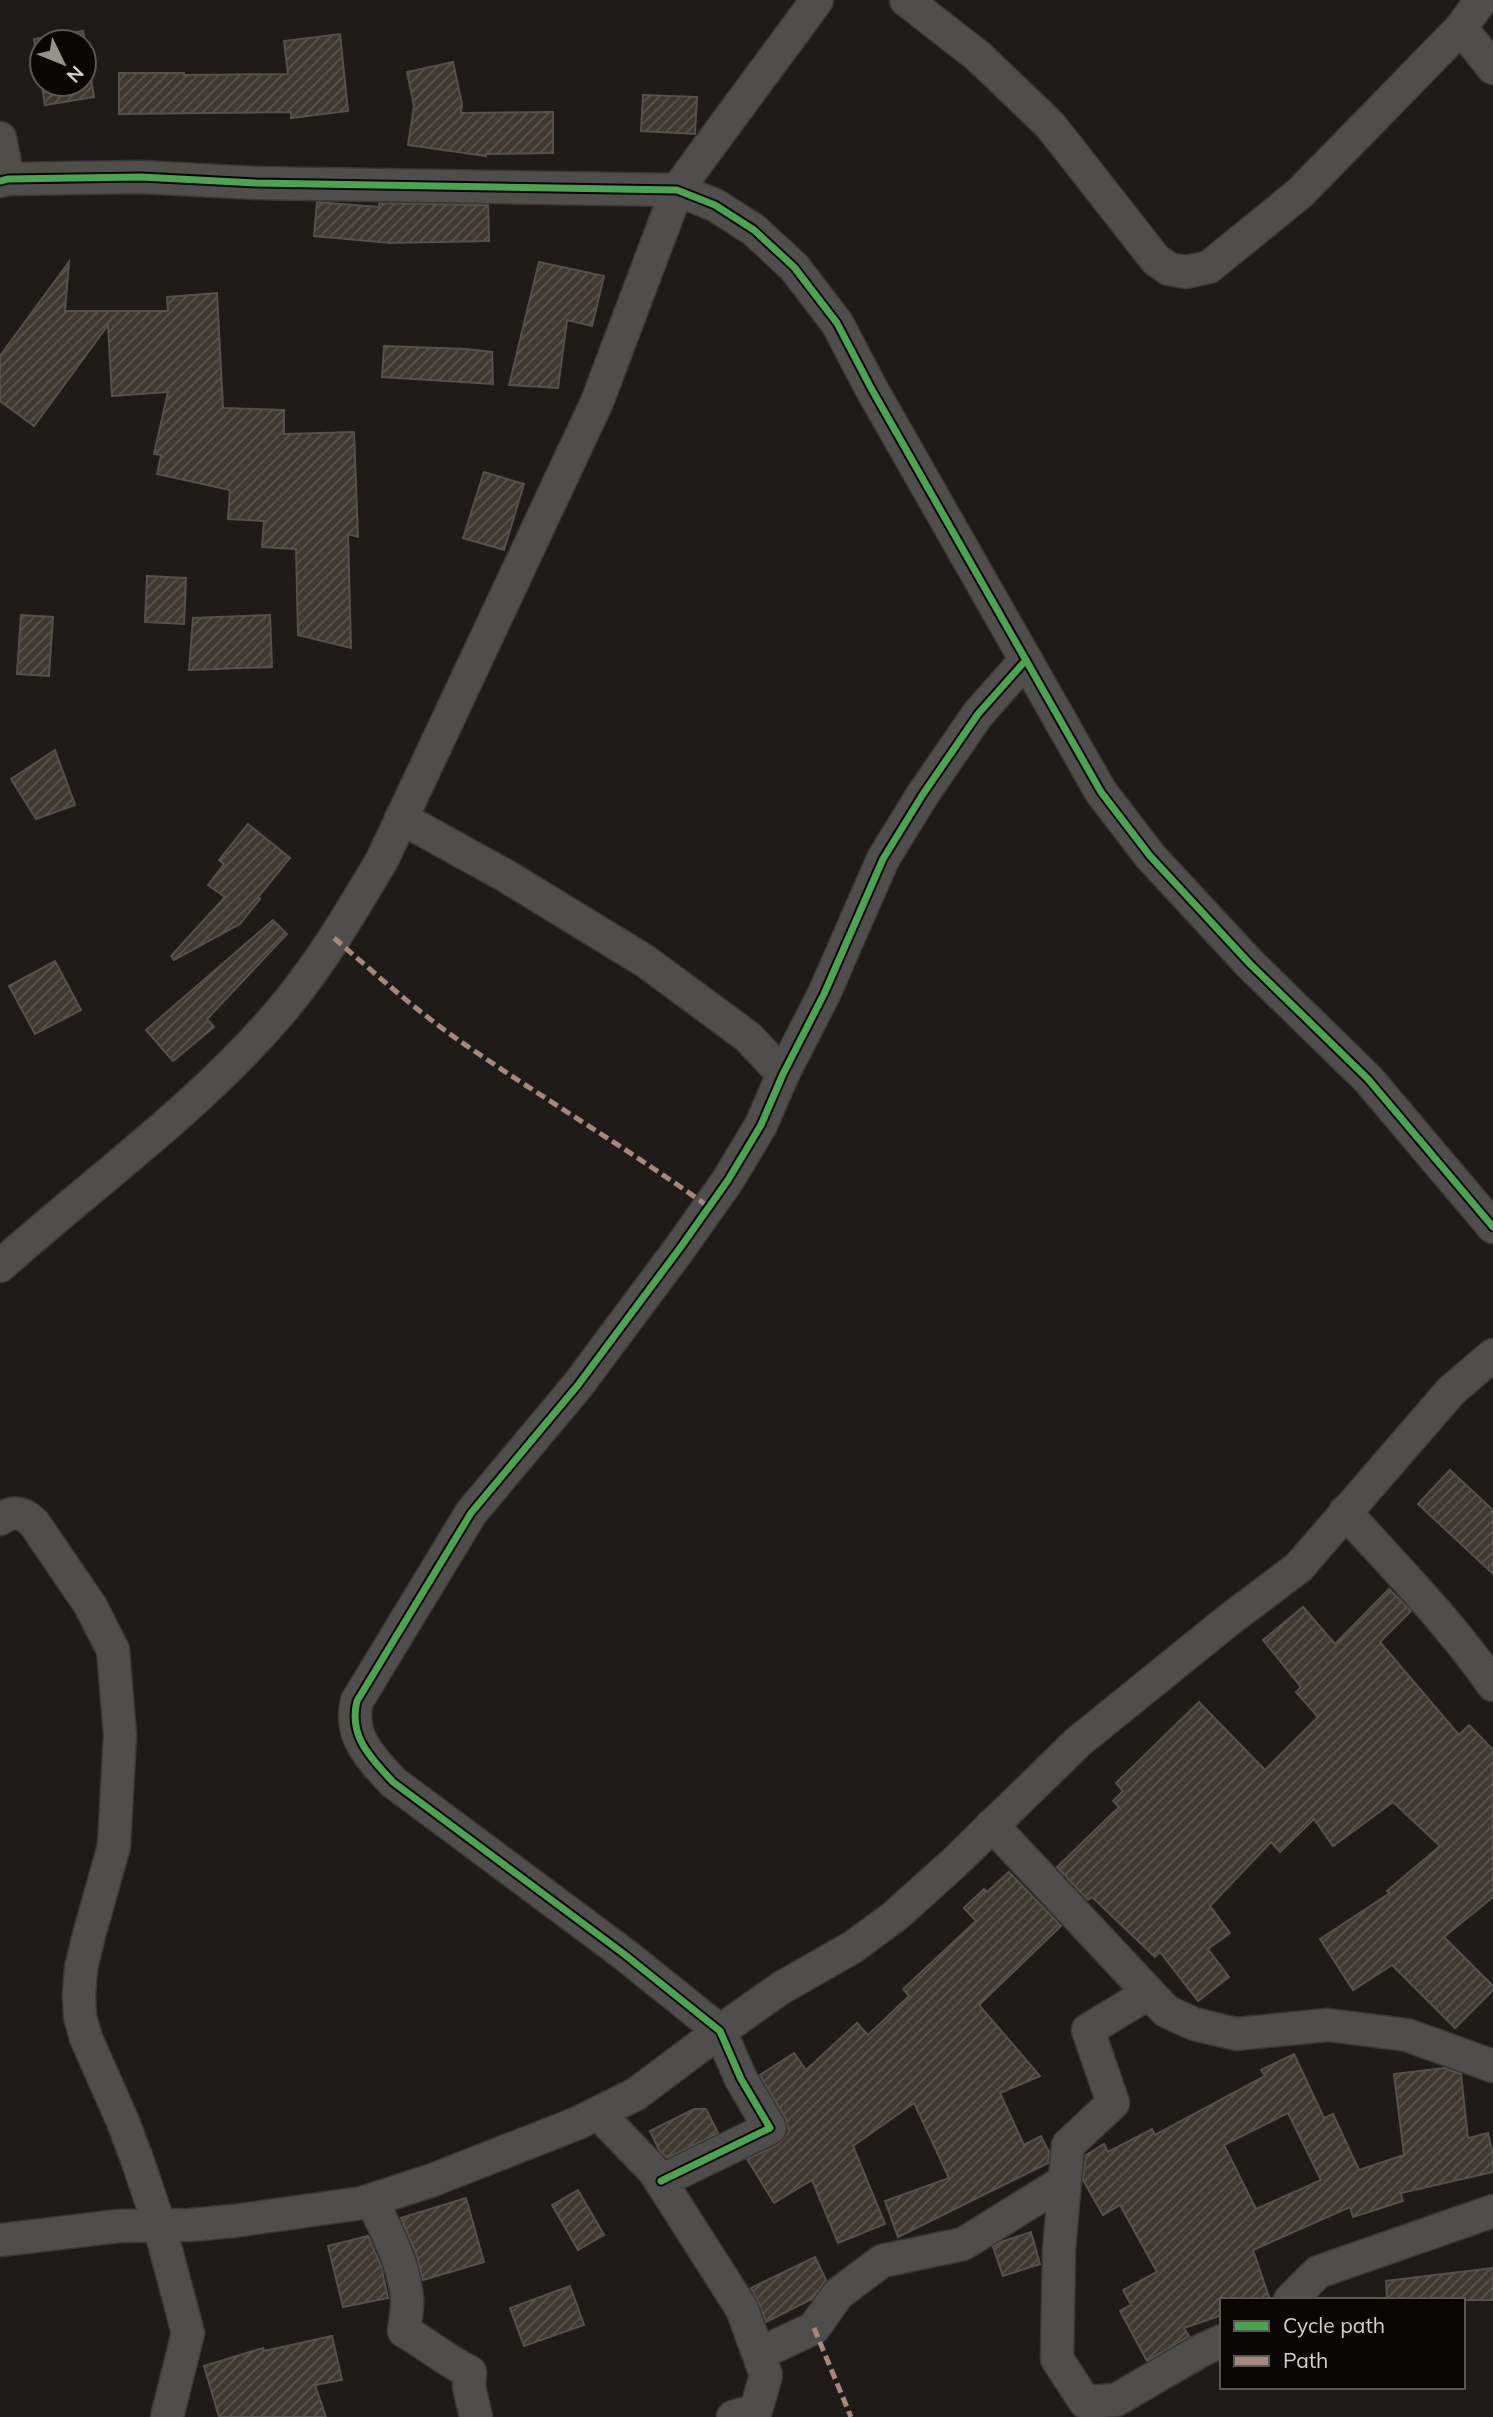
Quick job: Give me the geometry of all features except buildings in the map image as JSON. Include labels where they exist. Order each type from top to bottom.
[{"type":"street","points":[[0,1266],[227,1069],[276,1016],[352,911],[382,860],[597,402],[677,190],[817,0]]},
{"type":"street","points":[[906,0],[978,55],[1050,125],[1156,260],[1169,269],[1186,272],[1209,267],[1300,193],[1461,27],[1481,0]]},
{"type":"street","points":[[1461,27],[1493,68]]},
{"type":"street","points":[[0,138],[4,180],[141,177],[256,183],[677,190],[715,205],[754,230],[794,267],[837,323],[871,388],[1101,792],[1150,856],[1250,964],[1368,1079],[1493,1227]]},
{"type":"street","points":[[660,2181],[770,2128],[741,2079],[720,2031],[604,1938],[393,1782],[365,1752],[353,1714],[357,1701],[471,1513],[579,1385],[728,1180],[761,1125],[783,1074],[824,995],[883,859],[923,794],[978,714],[1026,660]]},
{"type":"street","points":[[401,818],[506,876],[645,961],[748,1037],[783,1074]]},
{"type":"street","points":[[0,2240],[119,2226],[190,2225],[233,2221],[372,2200],[430,2181],[598,2113],[636,2094],[781,1988],[853,1947],[895,1916],[954,1863],[1078,1742],[1299,1567],[1451,1391],[1493,1355]]},
{"type":"street","points":[[1345,1512],[1437,1615],[1493,1685]]},
{"type":"street","points":[[0,1519],[16,1513],[26,1515],[34,1523],[90,1605],[113,1650],[120,1735],[114,1846],[81,1968],[80,2017],[86,2038],[123,2122],[159,2224],[188,2333],[167,2417]]},
{"type":"street","points":[[992,1825],[1166,2011],[1194,2024],[1236,2034],[1328,2025],[1407,2035],[1493,2066]]},
{"type":"street","points":[[1149,1993],[1088,2030],[1113,2103],[1068,2145],[1063,2182],[1056,2359],[1085,2403],[1116,2400],[1220,2342]]},
{"type":"street","points":[[598,2113],[654,2171],[742,2309],[766,2375],[756,2410],[733,2417]]},
{"type":"street","points":[[759,2354],[814,2328],[838,2294],[882,2261],[964,2244],[1063,2182]]},
{"type":"street","points":[[372,2200],[396,2250],[407,2299],[404,2331],[430,2346],[448,2361],[470,2372],[469,2387],[476,2417]]},
{"type":"street","points":[[1292,2298],[1318,2273],[1493,2211]]},
{"type":"marked path","points":[[334,938],[452,1036],[709,1207]]},
{"type":"marked path","points":[[814,2328],[851,2417]]},
{"type":"cycle path","points":[[0,181],[141,177],[256,183],[677,190],[715,205],[754,230],[794,267],[837,323],[871,388],[1101,792],[1150,856],[1250,964],[1368,1079],[1493,1227]]},
{"type":"cycle path","points":[[661,2181],[770,2128],[741,2079],[720,2031],[624,1954],[393,1782],[363,1746],[356,1725],[357,1701],[471,1513],[578,1385],[728,1180],[761,1125],[783,1074],[824,994],[883,859],[923,794],[978,714],[1026,660]]}]
